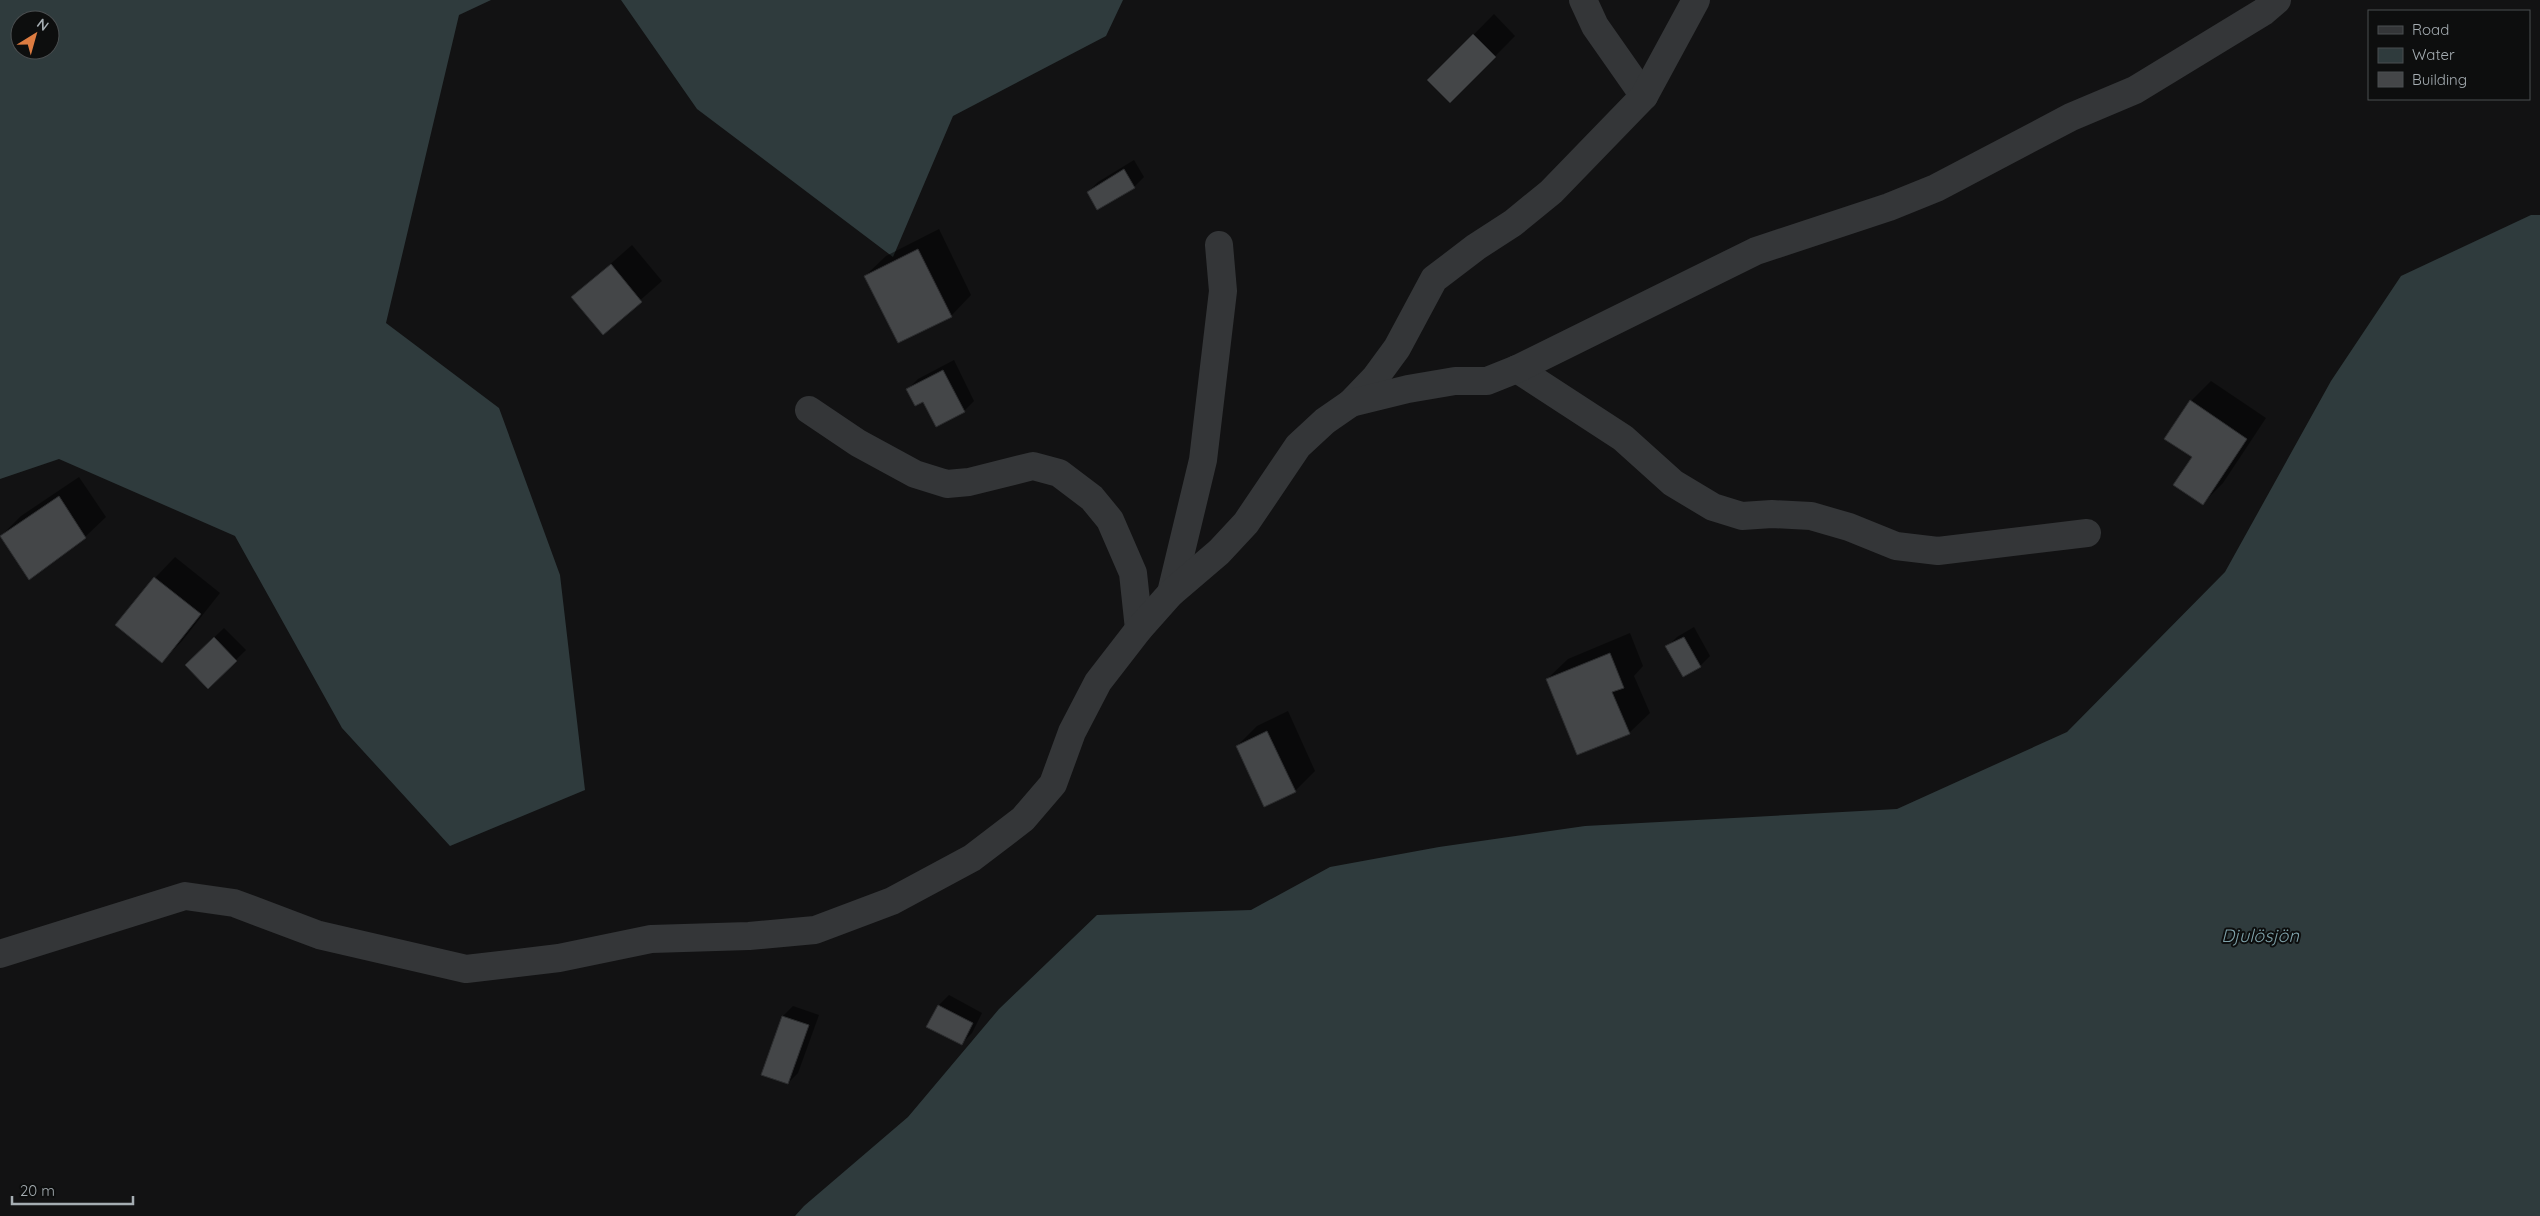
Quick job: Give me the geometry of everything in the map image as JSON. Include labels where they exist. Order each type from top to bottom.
[{"type":"street","points":[[1583,0],[1595,26],[1644,96]]},
{"type":"street","points":[[0,954],[185,896],[234,903],[319,934],[466,969],[559,958],[651,939],[748,936],[815,930],[892,901],[972,858],[1023,819],[1053,784],[1072,732],[1098,682],[1139,629],[1171,593],[1219,552],[1246,523],[1298,446],[1325,421],[1351,403],[1375,378],[1397,348],[1434,280],[1476,247],[1513,223],[1550,192],[1644,96],[1696,0]]},
{"type":"street","points":[[1351,403],[1445,383],[1487,381],[1517,369],[1756,252],[1936,188],[2072,117],[2135,90],[2262,12],[2277,0]]},
{"type":"street","points":[[1171,593],[1203,460],[1223,291],[1219,245]]},
{"type":"street","points":[[1517,369],[1623,438],[1673,483],[1713,507],[1742,516],[1772,514],[1811,516],[1849,527],[1896,546],[1938,551],[2087,533]]},
{"type":"street","points":[[808,410],[858,443],[915,474],[947,484],[969,482],[1033,466],[1059,473],[1092,498],[1110,520],[1133,573],[1139,629]]},
{"type":"water","points":[[0,0],[491,0],[459,15],[386,323],[499,408],[560,575],[585,790],[450,846],[342,728],[235,536],[59,459],[0,479]]},
{"type":"water","points":[[621,0],[1123,0],[1106,36],[953,116],[893,257],[697,109]]},
{"type":"water","name":"Djulösjön","points":[[2531,215],[2540,215],[2540,1216],[795,1216],[804,1206],[908,1117],[999,1009],[1097,915],[1251,910],[1330,867],[1439,847],[1585,826],[1897,809],[2067,732],[2225,572],[2331,381],[2401,276]]},
{"type":"building","points":[[1473,34],[1496,57],[1450,103],[1427,80]]},
{"type":"building","points":[[1124,169],[1135,188],[1097,210],[1087,192]]},
{"type":"building","points":[[918,249],[952,317],[898,343],[864,276]]},
{"type":"building","points":[[611,264],[642,302],[603,335],[571,297]]},
{"type":"building","points":[[943,370],[965,412],[936,427],[923,402],[915,406],[906,389]]},
{"type":"building","points":[[2190,400],[2247,439],[2203,505],[2173,485],[2192,457],[2164,439]]},
{"type":"building","points":[[59,496],[86,538],[29,580],[0,536]]},
{"type":"building","points":[[154,577],[201,614],[162,663],[115,625]]},
{"type":"building","points":[[214,637],[237,661],[208,689],[185,665]]},
{"type":"building","points":[[1684,637],[1701,667],[1683,677],[1665,646]]},
{"type":"building","points":[[1610,653],[1624,688],[1612,692],[1630,734],[1577,755],[1546,679]]},
{"type":"building","points":[[1267,731],[1296,792],[1264,807],[1236,746]]},
{"type":"building","points":[[938,1005],[973,1023],[962,1045],[926,1027]]},
{"type":"building","points":[[782,1016],[809,1025],[788,1084],[761,1075]]}]
